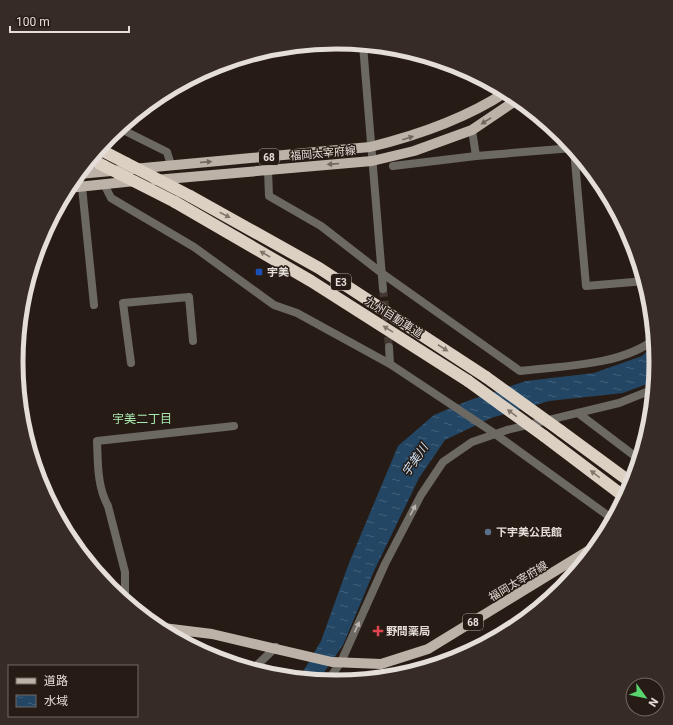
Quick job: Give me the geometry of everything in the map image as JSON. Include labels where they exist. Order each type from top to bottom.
[{"type":"highway","name":"九州自動車道","points":[[105,152],[190,196],[319,268],[486,377],[627,480]]},
{"type":"highway","name":"九州自動車道","points":[[96,162],[175,202],[311,280],[468,381],[621,494]]},
{"type":"main road","name":"福岡太宰府線","points":[[87,173],[370,147],[409,138],[464,116],[500,95]]},
{"type":"main road","name":"福岡太宰府線","points":[[77,187],[372,161],[414,151],[472,130],[512,103]]},
{"type":"main road","name":"福岡太宰府線","points":[[336,662],[381,664],[428,649],[584,554]]},
{"type":"main road","name":"68","points":[[170,628],[212,634],[336,662]]},
{"type":"street","points":[[363,51],[370,147],[383,274],[383,289]]},
{"type":"street","points":[[472,130],[476,156]]},
{"type":"street","points":[[126,131],[167,152],[171,165]]},
{"type":"street","points":[[393,166],[476,156],[566,150]]},
{"type":"street","points":[[575,160],[586,286],[639,281]]},
{"type":"street","points":[[268,170],[269,196],[322,226],[383,274],[520,371],[586,363],[623,356],[649,342]]},
{"type":"street","points":[[104,184],[111,198],[194,247],[274,305],[297,314],[390,364],[493,433],[609,517]]},
{"type":"street","points":[[82,186],[94,305]]},
{"type":"street","points":[[130,363],[123,303],[189,297],[194,341]]},
{"type":"street","points":[[389,347],[390,364]]},
{"type":"street","points":[[330,676],[388,557],[421,495],[443,462],[472,442],[493,433],[619,404],[648,392]]},
{"type":"street","points":[[578,413],[635,456]]},
{"type":"street","points":[[125,593],[125,572],[112,519],[103,497],[99,478],[97,441],[234,426]]},
{"type":"street","points":[[570,563],[573,568]]},
{"type":"street","points":[[257,665],[276,648]]},
{"type":"water","name":"宇美川","points":[[649,349],[649,383],[623,393],[549,401],[491,418],[445,440],[419,478],[374,571],[343,645],[322,675],[301,673],[321,641],[349,563],[398,446],[434,415],[470,400],[526,381],[594,373],[642,356]]},
{"type":"tunnel","points":[[383,289],[389,347]]},
{"type":"place","name":"宇美","points":[[259,272]]},
{"type":"place","name":"下宇美公民館","points":[[488,532]]},
{"type":"place","name":"野間薬局","points":[[378,631]]},
{"type":"district","name":"宇美二丁目","points":[[142,419]]}]
